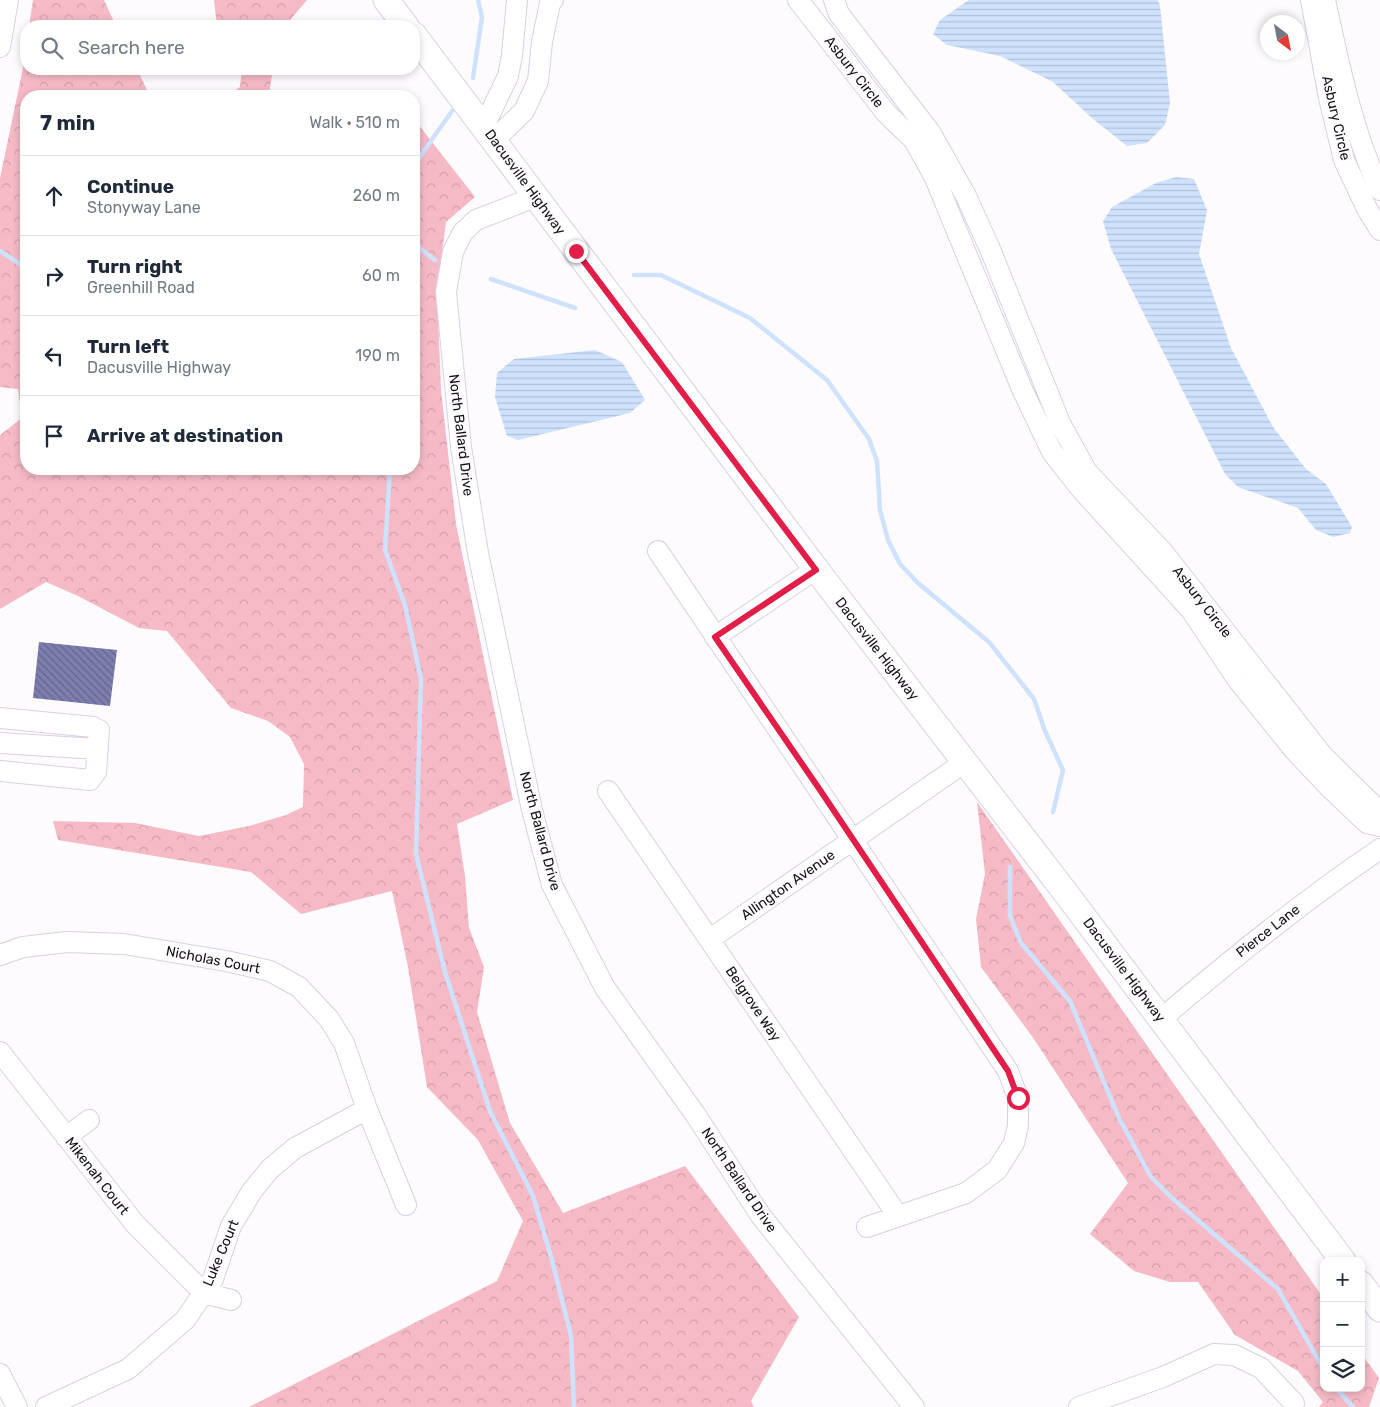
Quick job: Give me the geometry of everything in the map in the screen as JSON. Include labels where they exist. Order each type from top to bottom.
[{"type":"main road","points":[[386,0],[401,20]]},
{"type":"main road","name":"Dacusville Highway","points":[[420,43],[816,570],[965,762],[1341,1257]]},
{"type":"main road","points":[[1365,1289],[1380,1309]]},
{"type":"street","points":[[0,47],[8,0]]},
{"type":"street","points":[[489,133],[508,76],[512,55],[517,0]]},
{"type":"street","points":[[489,133],[524,111],[538,81],[542,42],[550,3],[553,0]]},
{"type":"street","name":"Asbury Circle","points":[[798,0],[886,112],[922,136],[949,211],[1008,354],[1052,452],[1081,489],[1106,504]]},
{"type":"street","name":"Asbury Circle","points":[[834,0],[838,14],[970,204],[1058,417],[1106,504],[1144,544],[1237,679],[1293,734],[1367,824],[1380,826]]},
{"type":"street","name":"Asbury Circle","points":[[1323,2],[1351,109],[1380,190]]},
{"type":"street","name":"Asbury Circle","points":[[1323,2],[1329,98],[1344,160],[1367,209],[1380,230]]},
{"type":"street","name":"North Ballard Drive","points":[[535,196],[476,220],[463,232],[453,252],[446,292],[461,447],[478,553],[532,810],[552,885],[605,988],[695,1114],[761,1216],[914,1407]]},
{"type":"street","points":[[949,211],[970,204]]},
{"type":"street","points":[[1008,354],[1029,347]]},
{"type":"street","points":[[1039,425],[1058,417]]},
{"type":"street","name":"Asbury Circle","points":[[1144,544],[1164,552],[1253,666],[1293,734]]},
{"type":"street","points":[[658,551],[1008,1071],[1018,1098],[1018,1126],[1014,1142],[997,1170],[966,1193],[867,1227]]},
{"type":"street","points":[[715,637],[816,570]]},
{"type":"street","points":[[1237,679],[1253,666]]},
{"type":"street","points":[[0,718],[94,727],[99,730],[96,772],[90,780],[0,771]]},
{"type":"street","points":[[0,743],[98,749]]},
{"type":"street","name":"Asbury Circle","points":[[1316,761],[1380,812]]},
{"type":"street","name":"Allington Avenue","points":[[710,939],[965,762]]},
{"type":"street","name":"Belgrove Way","points":[[608,791],[898,1216]]},
{"type":"street","name":"Pierce Lane","points":[[1161,1019],[1258,939],[1329,884],[1380,849]]},
{"type":"street","name":"Nicholas Court","points":[[0,955],[23,947],[67,942],[124,944],[226,961],[270,971],[298,986],[329,1019],[344,1042],[367,1109],[406,1205]]},
{"type":"street","name":"Mikenah Court","points":[[0,1052],[134,1224],[204,1293]]},
{"type":"street","name":"Luke Court","points":[[46,1407],[128,1369],[185,1320],[213,1280],[231,1226],[252,1192],[270,1169],[295,1148],[367,1109]]},
{"type":"street","points":[[66,1137],[89,1120]]},
{"type":"street","points":[[204,1293],[231,1300]]},
{"type":"street","points":[[1079,1407],[1164,1377],[1214,1354],[1234,1355],[1261,1368],[1294,1403]]},
{"type":"street","points":[[0,1374],[18,1407]]},
{"type":"green space","points":[[33,0],[104,0],[113,20],[30,20]]},
{"type":"green space","points":[[214,0],[307,0],[290,20],[216,20]]},
{"type":"green space","points":[[22,75],[140,75],[147,90],[20,90],[20,404],[18,389],[0,387],[0,178]]},
{"type":"green space","points":[[241,75],[272,75],[270,90],[236,90],[240,87]]},
{"type":"green space","points":[[420,127],[475,197],[446,222],[437,292],[441,390],[456,524],[513,800],[457,824],[465,876],[469,928],[484,967],[477,1012],[510,1123],[563,1213],[685,1166],[799,1317],[751,1401],[754,1407],[249,1407],[497,1281],[523,1221],[478,1140],[427,1087],[408,967],[392,891],[301,914],[251,872],[58,840],[53,821],[135,823],[199,836],[249,826],[286,815],[303,807],[304,764],[290,737],[268,721],[231,708],[167,631],[139,628],[78,596],[46,582],[0,609],[0,435],[20,420],[20,475],[420,475]]},
{"type":"green space","points":[[977,802],[1320,1293],[1320,1392],[1365,1392],[1365,1359],[1379,1378],[1369,1407],[1319,1407],[1323,1402],[1298,1371],[1235,1335],[1198,1282],[1170,1282],[1134,1271],[1090,1234],[1128,1183],[1034,1039],[981,967],[976,919],[985,874]]},
{"type":"water","points":[[969,0],[1158,0],[1170,103],[1165,125],[1147,143],[1127,146],[1093,119],[1053,82],[1000,56],[947,45],[933,34],[940,20]]},
{"type":"water","points":[[1176,177],[1194,179],[1207,210],[1199,254],[1231,348],[1273,427],[1306,469],[1326,484],[1352,527],[1350,533],[1333,537],[1316,530],[1298,508],[1238,487],[1225,474],[1111,249],[1103,221],[1112,207],[1156,183]]},
{"type":"water","points":[[595,350],[622,362],[645,400],[630,413],[518,440],[507,436],[495,397],[497,373],[514,359]]},
{"type":"building","points":[[39,642],[117,650],[110,706],[33,698]]},
{"type":"waterway","points":[[473,78],[482,17],[478,0]]},
{"type":"waterway","points":[[420,156],[452,111]]},
{"type":"waterway","points":[[420,249],[435,260]]},
{"type":"waterway","points":[[0,251],[20,264]]},
{"type":"waterway","points":[[634,275],[661,275],[750,318],[827,380],[869,439],[877,461],[880,510],[888,540],[900,564],[918,583],[989,642],[1034,699],[1045,731],[1063,770],[1053,812]]},
{"type":"waterway","points":[[491,279],[575,308]]},
{"type":"waterway","points":[[390,475],[385,550],[405,605],[421,679],[416,854],[445,972],[490,1111],[533,1196],[552,1260],[571,1336],[574,1407]]},
{"type":"waterway","points":[[1010,867],[1010,916],[1021,943],[1070,1001],[1119,1118],[1151,1177],[1172,1198],[1278,1289],[1320,1363]]},
{"type":"waterway","points":[[1340,1392],[1353,1407]]},
{"type":"route","points":[[576,251],[816,570],[715,637],[1008,1071],[1018,1098]]}]
